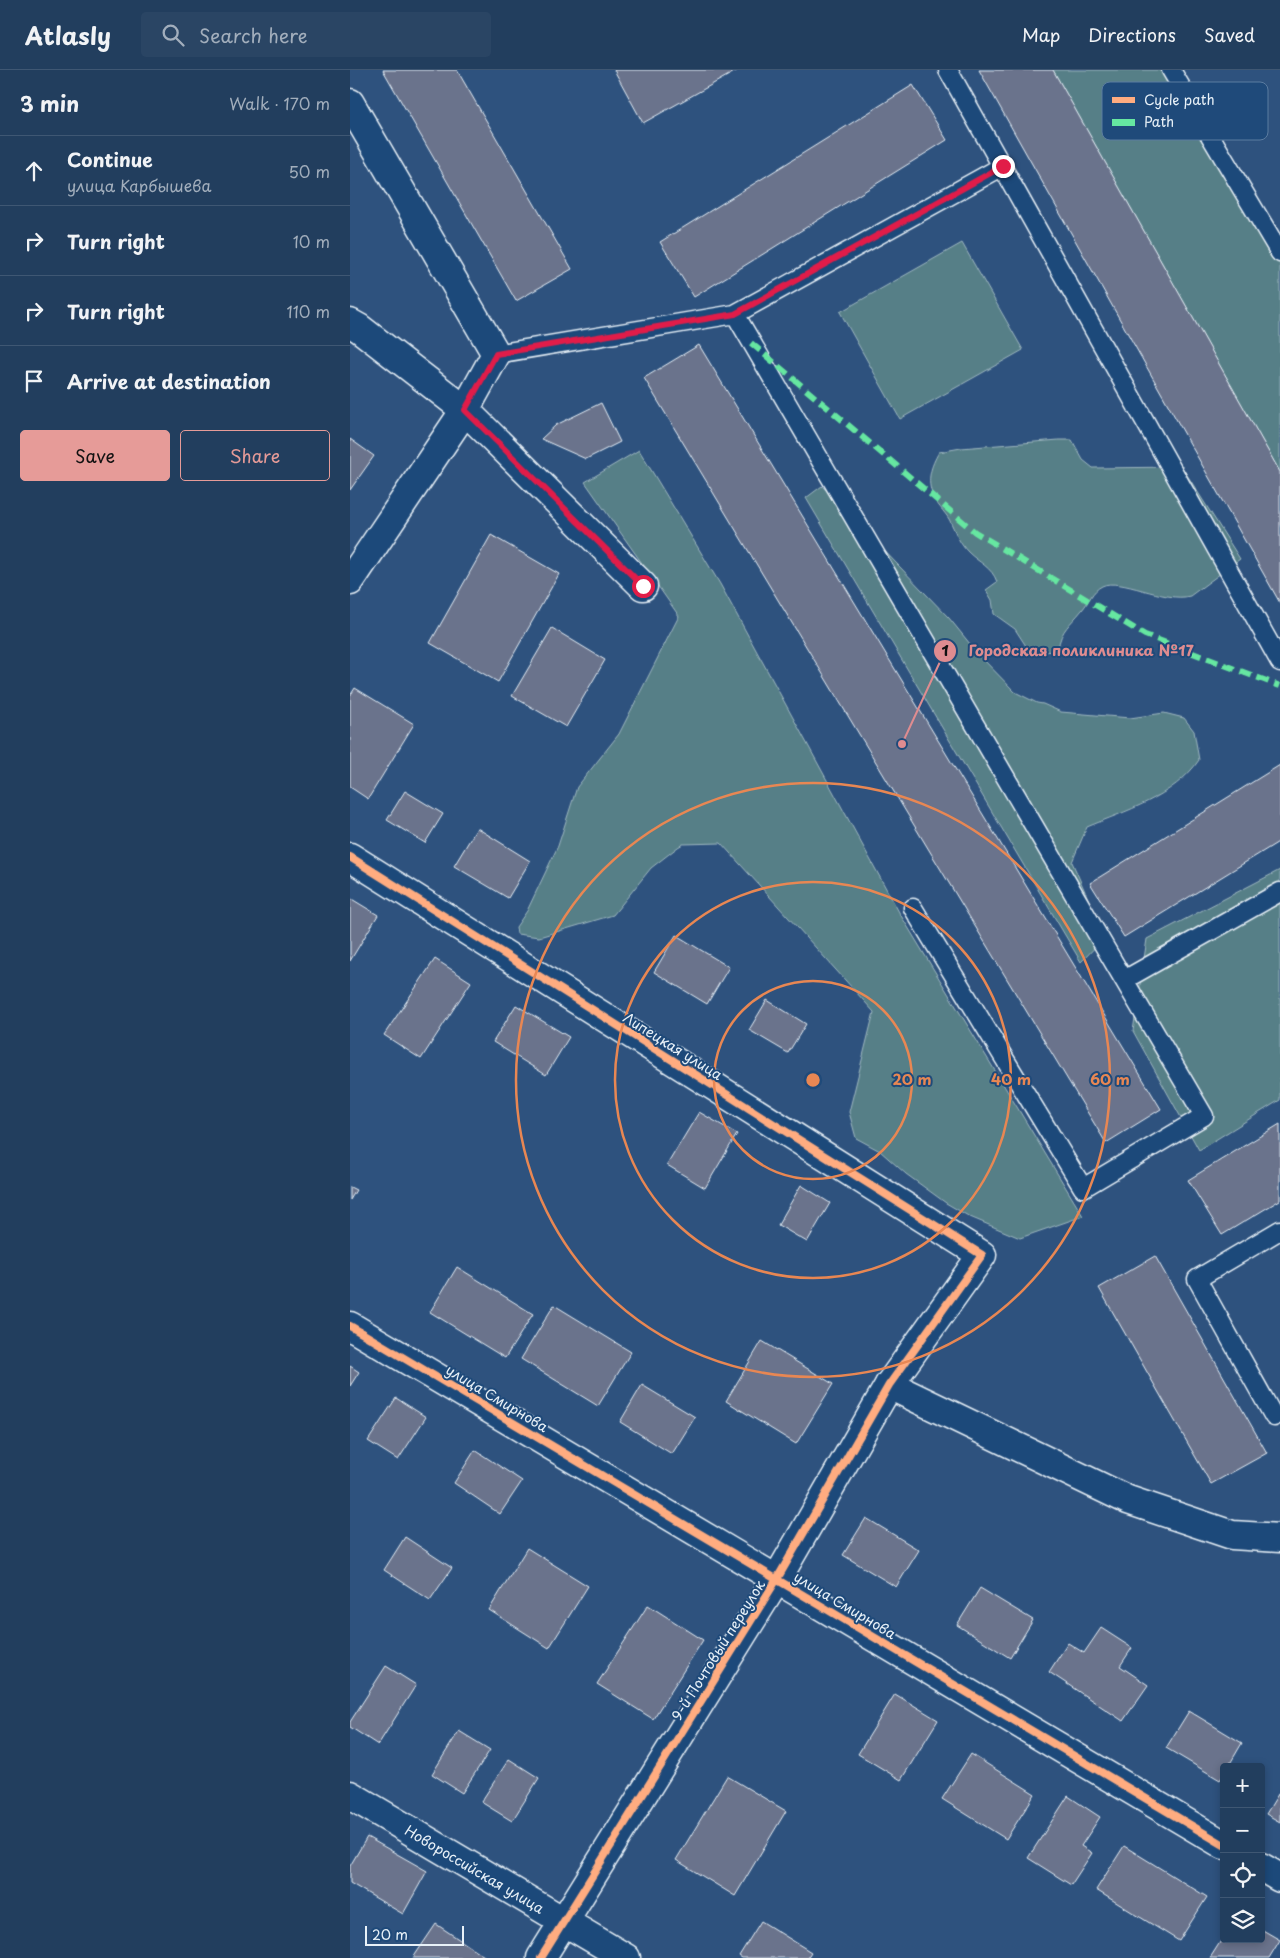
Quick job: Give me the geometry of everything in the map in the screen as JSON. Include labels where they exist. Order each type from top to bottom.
[{"type":"street","points":[[350,103],[496,354],[465,410],[350,581]]},
{"type":"street","points":[[350,323],[360,328],[465,410],[643,586]]},
{"type":"street","name":"Липецкая улица","points":[[350,857],[982,1255]]},
{"type":"street","name":"9-й Почтовый переулок","points":[[541,1958],[777,1579],[889,1385],[982,1255]]},
{"type":"street","name":"улица Смирнова","points":[[350,1326],[1220,1843]]},
{"type":"street","points":[[889,1385],[1128,1500],[1232,1535],[1280,1538]]},
{"type":"street","name":"Новороссийская улица","points":[[350,1795],[626,1958]]},
{"type":"street","points":[[1265,1869],[1280,1878]]},
{"type":"lane","points":[[948,70],[1280,662]]},
{"type":"lane","points":[[1171,70],[1178,82]]},
{"type":"lane","points":[[1213,140],[1280,253]]},
{"type":"lane","points":[[496,354],[735,314],[1003,166]]},
{"type":"lane","points":[[735,314],[1204,1116],[1083,1188],[913,908]]},
{"type":"lane","points":[[1124,980],[1280,892]]},
{"type":"lane","points":[[1274,1417],[1197,1278],[1280,1230]]},
{"type":"green space","points":[[1053,70],[1171,70],[1178,82],[1102,82],[1102,140],[1213,140],[1280,253],[1280,472]]},
{"type":"green space","points":[[962,243],[1023,350],[900,419],[840,312]]},
{"type":"green space","points":[[1072,440],[1083,460],[1093,468],[1182,467],[1240,559],[1190,596],[1168,596],[1119,585],[1110,584],[1102,586],[1093,594],[1067,628],[1061,637],[1058,649],[1043,653],[1026,646],[1015,629],[994,614],[992,600],[986,590],[997,582],[995,577],[989,569],[968,552],[957,536],[949,519],[933,496],[930,473],[939,452],[961,448]]},
{"type":"green space","points":[[639,450],[720,584],[900,914],[1083,1216],[1020,1238],[970,1217],[946,1203],[906,1174],[880,1151],[856,1138],[849,1112],[874,1012],[721,843],[683,844],[678,847],[651,868],[613,915],[539,937],[517,934],[516,927],[527,911],[558,846],[577,787],[619,734],[679,616],[585,482]]},
{"type":"green space","points":[[822,486],[949,618],[979,655],[1015,692],[1061,712],[1130,718],[1164,713],[1184,718],[1194,731],[1199,760],[1189,773],[1163,793],[1133,809],[1087,827],[1072,862],[1105,937],[1081,962],[806,498]]},
{"type":"green space","points":[[1280,870],[1280,1100],[1199,1150],[1133,1031],[1147,939]]},
{"type":"building","points":[[383,70],[457,70],[572,269],[516,301]]},
{"type":"building","points":[[614,70],[738,70],[643,123]]},
{"type":"building","points":[[979,70],[1053,70],[1280,472],[1280,603]]},
{"type":"building","points":[[913,85],[947,140],[694,297],[660,242]]},
{"type":"building","points":[[699,345],[1161,1109],[1106,1143],[644,378]]},
{"type":"building","points":[[601,403],[620,442],[586,459],[541,439],[556,425]]},
{"type":"building","points":[[350,439],[374,456],[350,490]]},
{"type":"building","points":[[491,535],[559,574],[498,682],[430,643]]},
{"type":"building","points":[[552,628],[605,660],[566,727],[512,696]]},
{"type":"building","points":[[355,688],[414,724],[368,799],[350,787],[350,696]]},
{"type":"building","points":[[1280,765],[1280,841],[1124,937],[1090,883]]},
{"type":"building","points":[[405,791],[443,814],[425,843],[387,820]]},
{"type":"building","points":[[477,828],[530,861],[508,898],[454,866]]},
{"type":"building","points":[[350,898],[378,915],[350,961]]},
{"type":"building","points":[[676,935],[729,967],[707,1004],[654,972]]},
{"type":"building","points":[[435,959],[471,982],[421,1059],[384,1035]]},
{"type":"building","points":[[767,1000],[806,1024],[788,1053],[749,1030]]},
{"type":"building","points":[[516,1005],[569,1037],[546,1075],[493,1042]]},
{"type":"building","points":[[699,1112],[737,1134],[705,1188],[667,1165]]},
{"type":"building","points":[[1280,1124],[1280,1200],[1222,1235],[1188,1180]]},
{"type":"building","points":[[801,1185],[830,1203],[807,1242],[778,1225]]},
{"type":"building","points":[[350,1187],[356,1190],[350,1200]]},
{"type":"building","points":[[1155,1256],[1267,1453],[1211,1484],[1099,1288]]},
{"type":"building","points":[[457,1267],[533,1314],[505,1358],[430,1312]]},
{"type":"building","points":[[554,1305],[631,1352],[598,1406],[521,1359]]},
{"type":"building","points":[[762,1341],[833,1384],[796,1444],[726,1401]]},
{"type":"building","points":[[350,1366],[359,1372],[350,1386]]},
{"type":"building","points":[[642,1385],[695,1417],[672,1454],[620,1422]]},
{"type":"building","points":[[396,1398],[426,1417],[398,1460],[368,1441]]},
{"type":"building","points":[[475,1450],[522,1481],[500,1514],[454,1483]]},
{"type":"building","points":[[866,1518],[919,1550],[896,1587],[843,1555]]},
{"type":"building","points":[[405,1537],[452,1568],[430,1600],[384,1570]]},
{"type":"building","points":[[527,1548],[588,1586],[549,1648],[489,1610]]},
{"type":"building","points":[[980,1588],[1033,1620],[1010,1658],[957,1625]]},
{"type":"building","points":[[648,1605],[703,1640],[653,1719],[597,1684]]},
{"type":"building","points":[[1101,1628],[1132,1648],[1120,1666],[1148,1685],[1123,1721],[1049,1672],[1068,1643],[1084,1653]]},
{"type":"building","points":[[386,1666],[416,1685],[378,1745],[350,1727],[350,1722]]},
{"type":"building","points":[[895,1694],[938,1720],[901,1780],[858,1754]]},
{"type":"building","points":[[1189,1711],[1242,1743],[1230,1763],[1220,1763],[1220,1780],[1166,1748]]},
{"type":"building","points":[[459,1731],[490,1750],[462,1793],[432,1774]]},
{"type":"building","points":[[971,1754],[1035,1794],[1006,1839],[942,1799]]},
{"type":"building","points":[[509,1759],[539,1778],[512,1821],[481,1802]]},
{"type":"building","points":[[727,1776],[786,1811],[735,1896],[676,1860]]},
{"type":"building","points":[[1280,1791],[1280,1822],[1266,1814]]},
{"type":"building","points":[[1068,1796],[1100,1817],[1081,1846],[1092,1853],[1071,1885],[1028,1858]]},
{"type":"building","points":[[367,1837],[427,1871],[403,1914],[350,1883],[350,1866]]},
{"type":"building","points":[[1124,1846],[1207,1897],[1179,1941],[1096,1890]]},
{"type":"building","points":[[761,1921],[811,1952],[807,1958],[742,1958],[739,1956]]},
{"type":"building","points":[[436,1924],[487,1958],[413,1958]]},
{"type":"building","points":[[1265,1931],[1280,1940],[1269,1958],[1210,1958],[1220,1942],[1265,1943]]},
{"type":"marked path","points":[[751,343],[975,532],[1145,635],[1280,686]]},
{"type":"cycle path","points":[[350,857],[982,1255],[889,1385],[777,1579],[541,1958]]},
{"type":"cycle path","points":[[350,1326],[1220,1843]]},
{"type":"place","name":"Городская поликлиника №17","points":[[902,744]]},
{"type":"route","points":[[643,586],[465,410],[496,354],[735,314],[1003,166]]}]
